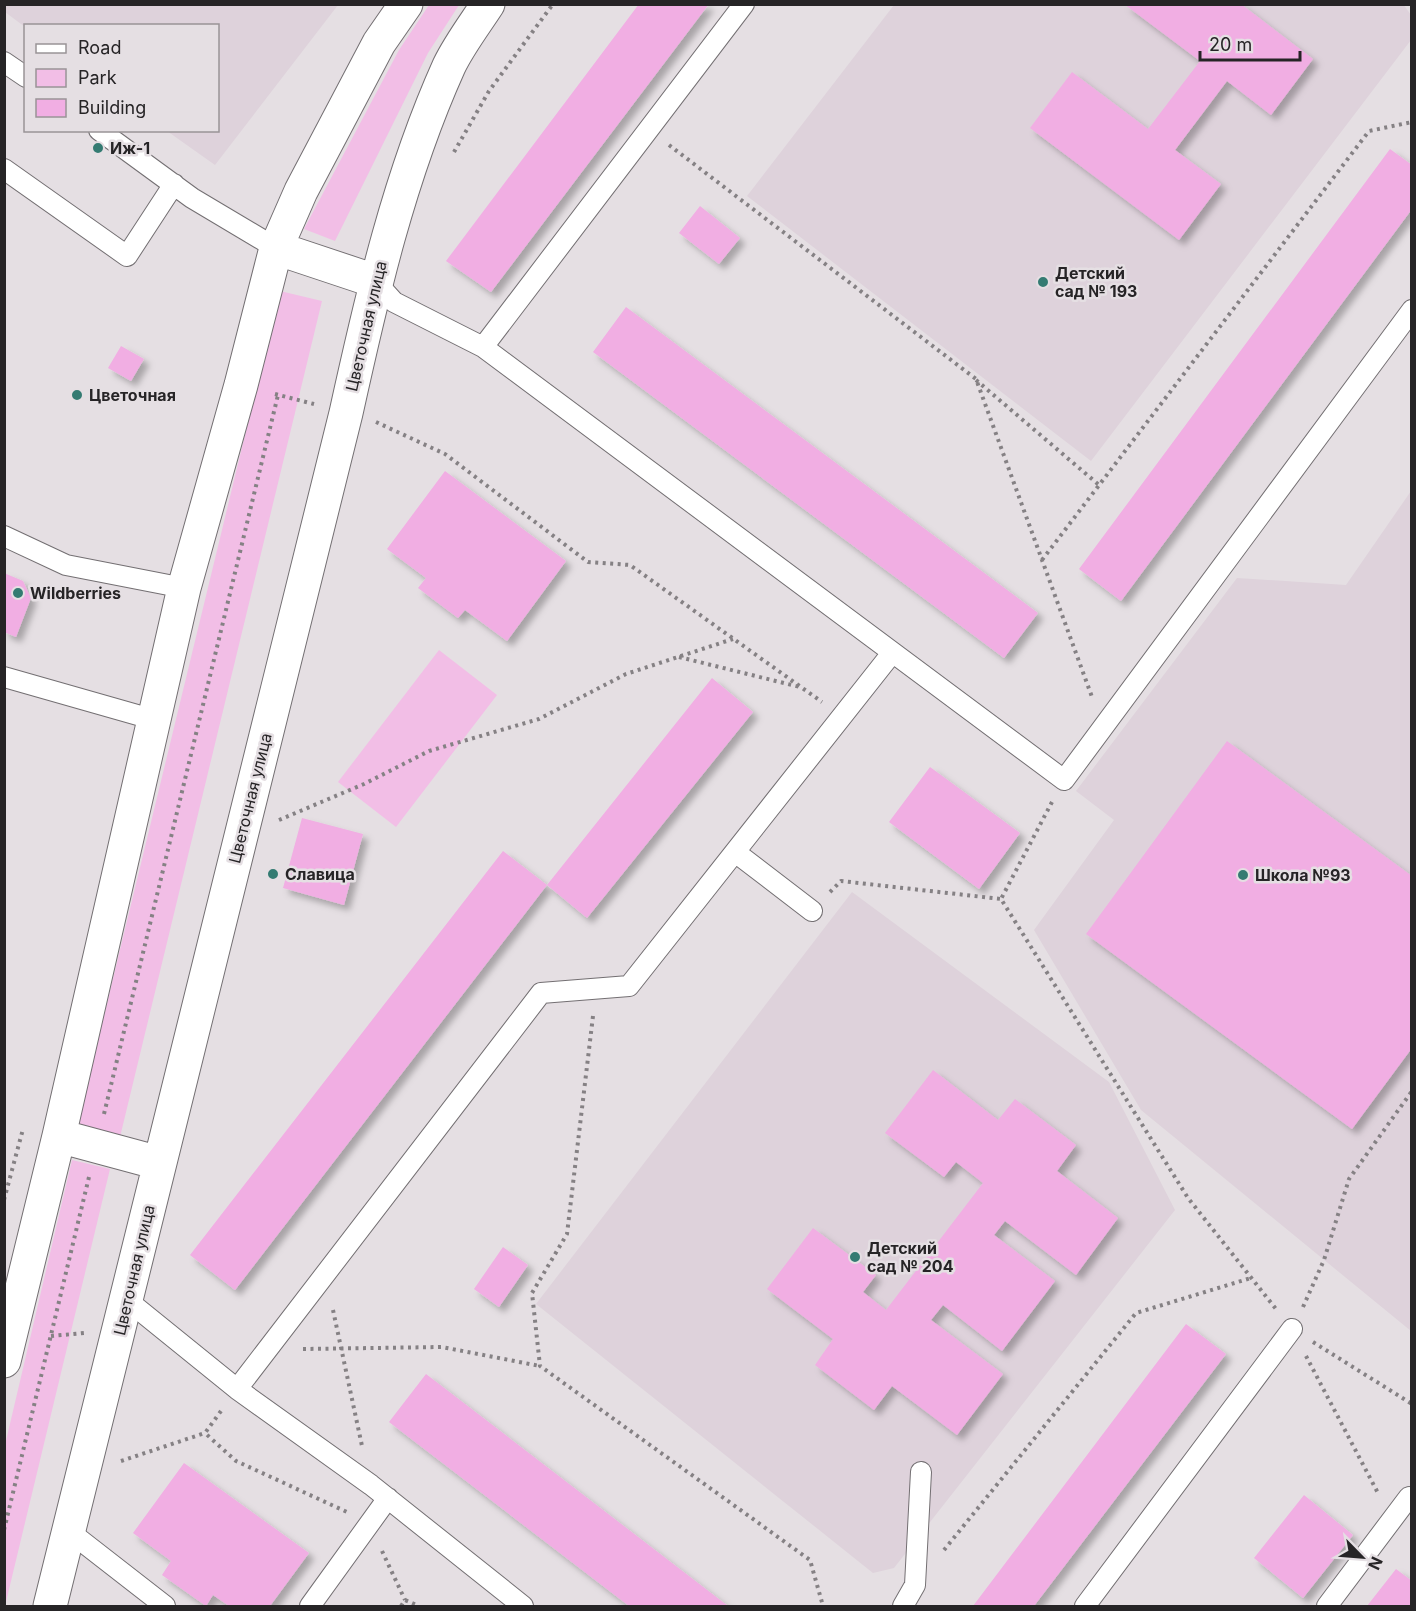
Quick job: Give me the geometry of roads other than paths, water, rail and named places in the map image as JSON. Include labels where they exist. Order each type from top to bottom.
[{"type":"street","points":[[4,1361],[9,1323],[59,1136],[184,588],[241,385],[276,248],[301,191],[379,43],[406,4]]},
{"type":"street","name":"Цветочная улица","points":[[50,1606],[128,1300],[159,1163],[346,413],[375,281],[408,174],[450,64],[488,4]]},
{"type":"street","points":[[276,248],[375,281]]},
{"type":"street","points":[[59,1136],[159,1163]]},
{"type":"lane","points":[[483,347],[744,4]]},
{"type":"lane","points":[[4,62],[24,76]]},
{"type":"lane","points":[[102,132],[174,184],[276,248]]},
{"type":"lane","points":[[4,169],[127,256],[174,184]]},
{"type":"lane","points":[[375,281],[394,302],[483,347],[1064,780],[1412,310]]},
{"type":"lane","points":[[4,536],[66,565],[184,588]]},
{"type":"lane","points":[[237,1389],[541,993],[629,986],[892,652]]},
{"type":"lane","points":[[4,677],[154,720]]},
{"type":"lane","points":[[735,852],[812,911]]},
{"type":"lane","points":[[128,1300],[237,1389],[371,1485],[523,1606]]},
{"type":"lane","points":[[1085,1606],[1292,1329]]},
{"type":"lane","points":[[903,1606],[915,1585],[921,1472]]},
{"type":"lane","points":[[1327,1606],[1409,1497],[1412,1499]]},
{"type":"lane","points":[[310,1606],[388,1498]]},
{"type":"lane","points":[[70,1532],[165,1606]]},
{"type":"place","name":"Иж-1","points":[[98,148]]},
{"type":"place","name":"Детский сад № 193","points":[[1043,282]]},
{"type":"place","name":"Цветочная","points":[[77,395]]},
{"type":"place","name":"Wildberries","points":[[18,593]]},
{"type":"place","name":"Славица","points":[[273,874]]},
{"type":"place","name":"Школа №93","points":[[1243,875]]},
{"type":"place","name":"Детский сад № 204","points":[[855,1257]]}]
